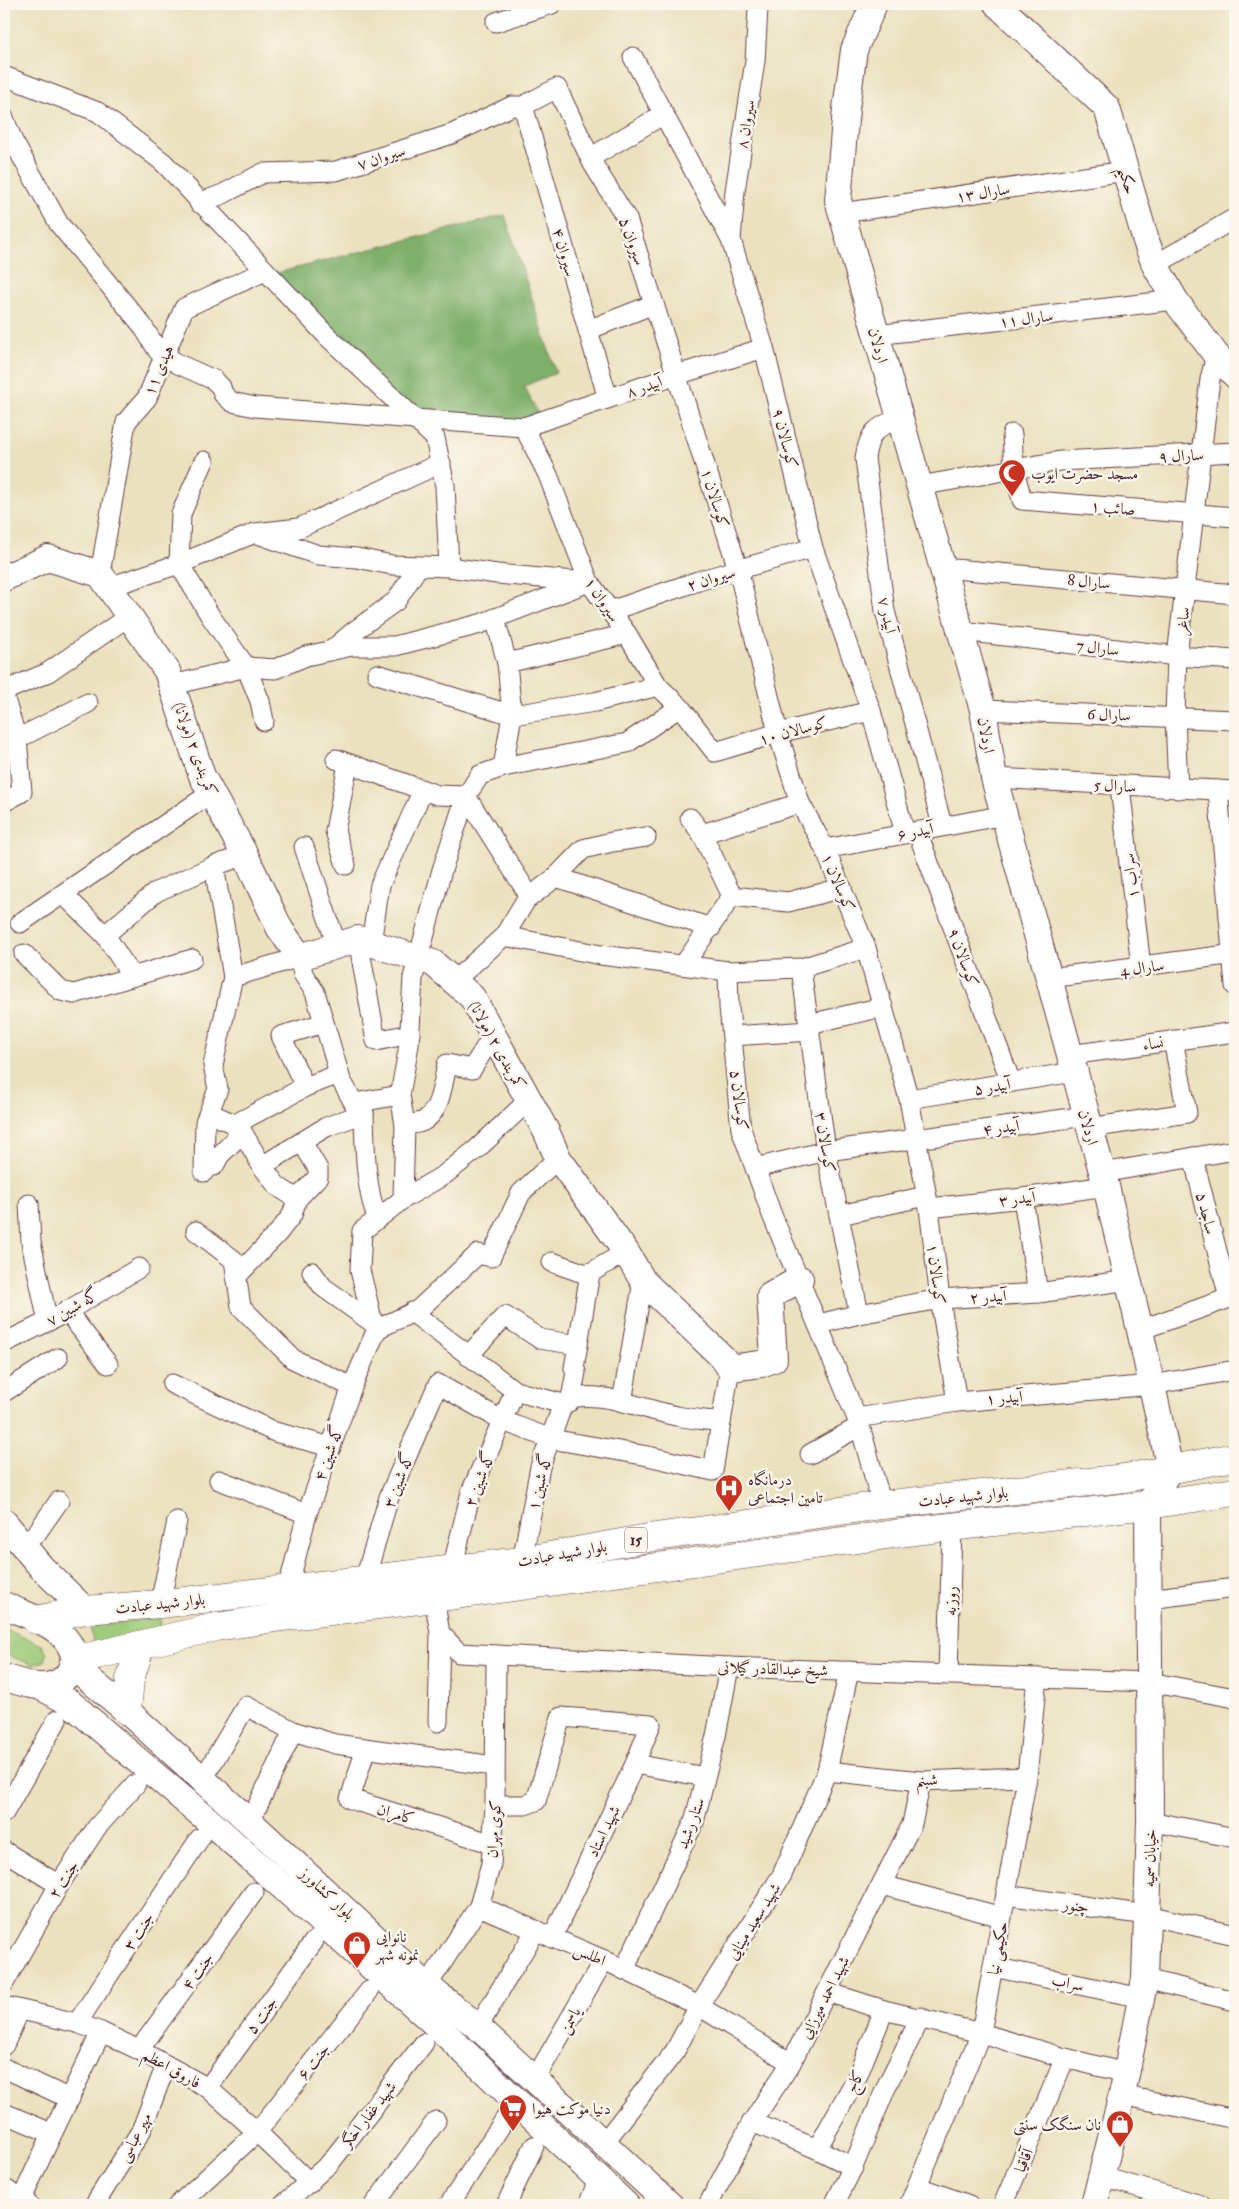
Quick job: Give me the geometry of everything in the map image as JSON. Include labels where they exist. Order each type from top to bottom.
[{"type":"main road","name":"بلوار شهید عبادت","points":[[36,1620],[85,1610],[160,1604],[365,1578],[522,1561],[648,1538],[882,1506],[1125,1478],[1235,1457]]},
{"type":"main road","name":"بلوار شهید عبادت","points":[[73,1662],[216,1627],[952,1527],[1148,1505],[1235,1492]]},
{"type":"main road","points":[[127,1710],[130,1679],[141,1645]]},
{"type":"street","points":[[496,22],[552,4]]},
{"type":"street","name":"اردلان","points":[[874,4],[854,50],[846,109],[838,200],[983,710],[994,778],[1104,1179],[1129,1280],[1170,1469]]},
{"type":"street","name":"حکیم","points":[[998,4],[1107,108],[1155,264],[1175,300],[1216,354],[1235,375]]},
{"type":"street","name":"سیروان ۸","points":[[731,240],[735,191],[755,61],[758,8]]},
{"type":"street","name":"کوسالان ۹","points":[[633,56],[731,240],[764,348],[813,548],[871,711],[911,832],[1011,1082]]},
{"type":"street","points":[[4,76],[98,112],[163,162],[327,336],[436,438],[445,486],[449,567]]},
{"type":"street","name":"سیروان ۷","points":[[199,202],[223,194],[263,173],[336,171],[452,134],[512,106],[523,106],[557,88]]},
{"type":"street","name":"سیروان ۵","points":[[557,88],[590,158],[627,219],[678,375]]},
{"type":"street","name":"سیروان ۴","points":[[523,106],[608,399]]},
{"type":"street","points":[[590,158],[664,114]]},
{"type":"street","points":[[4,118],[13,141],[59,224],[142,325],[158,351],[164,356],[214,380],[221,387],[223,394],[232,402],[255,408],[524,427]]},
{"type":"street","name":"سارال ۱۳","points":[[842,213],[1125,171]]},
{"type":"street","points":[[1155,264],[1235,218]]},
{"type":"street","name":"هیدی ۱۱","points":[[105,580],[126,422],[147,398],[184,308],[265,271]]},
{"type":"street","name":"سارال ۱۱","points":[[876,335],[1175,300]]},
{"type":"street","points":[[588,330],[654,304]]},
{"type":"street","name":"آبیدر ۸","points":[[524,427],[764,348]]},
{"type":"street","name":"ساغر","points":[[1178,789],[1175,716],[1177,656],[1210,379],[1216,354]]},
{"type":"street","name":"کوسالان ۱","points":[[678,375],[738,569],[778,733],[800,803],[825,849],[866,948],[909,1099],[928,1202],[940,1299],[957,1402]]},
{"type":"street","name":"آبیدر ۷","points":[[900,418],[879,426],[868,444],[865,458],[885,611],[942,825]]},
{"type":"street","name":"سیروان ۱","points":[[524,427],[548,475],[589,582],[626,634],[658,686],[680,707],[715,752]]},
{"type":"street","points":[[1012,434],[1014,469]]},
{"type":"street","name":"سارال ۹","points":[[919,486],[1060,461],[1235,452]]},
{"type":"street","points":[[204,461],[181,514],[179,564],[211,617],[246,666],[260,701],[264,721]]},
{"type":"street","points":[[4,578],[48,558],[105,580],[179,564],[255,533],[298,528],[441,463]]},
{"type":"street","name":"صائب ۱","points":[[1014,469],[1022,500],[1235,517]]},
{"type":"street","points":[[255,533],[318,555],[358,558],[392,565],[449,567],[497,574],[589,582]]},
{"type":"street","name":"سیروان ۲","points":[[610,611],[738,569],[813,548]]},
{"type":"street","points":[[332,651],[352,632],[396,601],[418,567]]},
{"type":"street","name":"سارال 8","points":[[943,568],[1235,594]]},
{"type":"street","name":"کمربندی ۲ (مولانا)","points":[[105,580],[167,671],[202,776],[245,855],[280,929],[300,957]]},
{"type":"street","points":[[173,685],[246,666],[275,669],[306,656],[352,646],[395,646],[496,618],[589,582]]},
{"type":"street","points":[[4,691],[47,673],[129,616]]},
{"type":"street","points":[[496,618],[507,663],[512,716],[503,767]]},
{"type":"street","name":"سارال 7","points":[[961,631],[1177,656],[1235,660]]},
{"type":"street","points":[[507,663],[626,634]]},
{"type":"street","points":[[377,674],[512,716],[595,702],[658,686]]},
{"type":"street","points":[[4,696],[17,739],[22,792],[4,802]]},
{"type":"street","points":[[17,739],[88,703]]},
{"type":"street","points":[[403,1199],[405,1125],[400,1095],[410,1034],[416,958],[466,796],[480,774],[503,767],[627,743],[680,707]]},
{"type":"street","name":"سارال 6","points":[[983,710],[1175,716],[1235,720]]},
{"type":"street","name":"کوسالان ۱۰","points":[[715,752],[778,733],[871,711]]},
{"type":"street","points":[[346,865],[335,831],[342,762],[437,795],[466,796]]},
{"type":"street","name":"سارال 5","points":[[994,778],[1227,791]]},
{"type":"street","name":"سراب ۱","points":[[1120,786],[1141,967]]},
{"type":"street","points":[[356,943],[423,790]]},
{"type":"street","points":[[1227,791],[1235,986]]},
{"type":"street","points":[[20,923],[210,793]]},
{"type":"street","points":[[466,796],[530,897]]},
{"type":"street","points":[[702,834],[800,803]]},
{"type":"street","name":"آبیدر ۶","points":[[825,849],[942,825],[1005,815]]},
{"type":"street","points":[[690,818],[702,834],[732,896]]},
{"type":"street","points":[[454,982],[504,936],[526,900],[556,877],[583,848],[646,837]]},
{"type":"street","points":[[304,847],[356,943],[376,1041],[410,1034]]},
{"type":"street","points":[[105,936],[156,892],[214,866],[245,855]]},
{"type":"street","points":[[214,866],[233,978],[214,1065],[218,1089],[205,1122],[209,1169],[234,1141],[241,1121],[305,1087],[339,1074]]},
{"type":"street","points":[[556,877],[711,928]]},
{"type":"street","points":[[732,896],[788,902],[842,888]]},
{"type":"street","points":[[63,894],[105,936],[132,976]]},
{"type":"street","points":[[684,964],[732,896]]},
{"type":"street","points":[[504,936],[642,962],[684,964],[728,971],[801,968],[866,948]]},
{"type":"street","points":[[233,978],[300,957],[356,943]]},
{"type":"street","name":"کمربندی ۲ (مولانا)","points":[[356,943],[433,963],[472,996],[529,1100],[558,1158],[626,1252],[643,1281],[722,1357],[730,1368]]},
{"type":"street","points":[[24,954],[61,991],[74,994],[192,959]]},
{"type":"street","name":"سارال 4","points":[[1049,978],[1234,954]]},
{"type":"street","points":[[300,957],[303,974],[315,992],[339,1074],[359,1108],[371,1204],[377,1218]]},
{"type":"street","name":"کوسالان ۳","points":[[801,968],[826,1151],[859,1314]]},
{"type":"street","name":"کوسالان ۵","points":[[728,971],[741,1129],[772,1215],[819,1324],[858,1422],[882,1506]]},
{"type":"street","points":[[732,1036],[809,1028],[883,1008]]},
{"type":"street","points":[[305,1087],[281,1036],[324,1023]]},
{"type":"street","name":"نساء","points":[[1072,1064],[1173,1040],[1235,1032]]},
{"type":"street","points":[[405,1125],[424,1121],[431,1114],[440,1096],[447,1064],[472,1069],[493,1035]]},
{"type":"street","name":"آبیدر ۴","points":[[755,1168],[826,1151],[916,1139],[1187,1112],[1173,1040]]},
{"type":"street","name":"آبیدر ۵","points":[[909,1099],[1011,1082],[1072,1064]]},
{"type":"street","points":[[262,1166],[359,1108],[400,1095]]},
{"type":"street","points":[[375,1326],[360,1270],[362,1231],[403,1199],[444,1175],[477,1149],[529,1100]]},
{"type":"street","points":[[208,1113],[239,1126],[262,1166],[277,1186],[297,1199]]},
{"type":"street","points":[[236,1277],[292,1215],[297,1199],[318,1177],[318,1168],[302,1142]]},
{"type":"street","name":"آبیدر ۳","points":[[840,1215],[928,1202],[1023,1198],[1193,1157],[1235,1150]]},
{"type":"street","name":"ساجد ۵","points":[[1193,1157],[1232,1297]]},
{"type":"street","points":[[375,1326],[418,1310],[478,1254],[491,1257],[521,1193],[558,1158]]},
{"type":"street","points":[[1023,1198],[1038,1293]]},
{"type":"street","points":[[29,1204],[31,1242],[46,1313],[50,1320]]},
{"type":"street","points":[[196,1230],[234,1260],[241,1307],[293,1359],[352,1387]]},
{"type":"street","points":[[552,1262],[584,1273],[590,1273],[626,1252]]},
{"type":"street","name":"گه شبین ۷","points":[[4,1343],[67,1311],[139,1268]]},
{"type":"street","points":[[312,1272],[323,1287],[375,1326]]},
{"type":"street","name":"گه شبین ۱","points":[[522,1561],[540,1467],[567,1401],[576,1372],[574,1368],[590,1273]]},
{"type":"street","points":[[503,1421],[551,1439],[648,1456],[713,1471],[730,1368],[761,1364],[774,1359],[770,1296],[800,1279]]},
{"type":"street","name":"آبیدر ۲","points":[[819,1324],[859,1314],[940,1299],[1038,1293],[1129,1280]]},
{"type":"street","points":[[622,1402],[643,1281]]},
{"type":"street","points":[[1140,1330],[1232,1297]]},
{"type":"street","points":[[67,1311],[108,1364]]},
{"type":"street","points":[[412,1312],[515,1391],[567,1401],[584,1395],[622,1402],[681,1417],[721,1422]]},
{"type":"street","points":[[468,1356],[505,1316],[540,1339],[578,1345]]},
{"type":"street","name":"گه شبین ۴","points":[[288,1588],[307,1514],[375,1326]]},
{"type":"street","points":[[4,1392],[58,1358]]},
{"type":"street","name":"آبیدر ۱","points":[[858,1422],[957,1402],[1152,1385],[1235,1370]]},
{"type":"street","points":[[172,1384],[275,1432],[331,1447]]},
{"type":"street","name":"گه شبین ۳","points":[[365,1578],[390,1497],[438,1384],[503,1421]]},
{"type":"street","name":"گه شبین ۲","points":[[452,1569],[471,1492],[515,1391]]},
{"type":"street","points":[[810,1454],[858,1422]]},
{"type":"street","points":[[1148,1505],[1170,1469]]},
{"type":"street","points":[[219,1480],[307,1514]]},
{"type":"street","points":[[22,1543],[36,1534],[59,1501]]},
{"type":"street","name":"خیابان سمیه","points":[[1094,2205],[1124,2084],[1143,1989],[1150,1821],[1148,1505]]},
{"type":"street","points":[[160,1604],[177,1520]]},
{"type":"street","points":[[4,1522],[59,1586],[85,1610]]},
{"type":"street","name":"روزبه","points":[[948,1675],[952,1527]]},
{"type":"street","points":[[1149,1599],[1235,1588]]},
{"type":"street","points":[[434,1598],[440,1632],[438,1722]]},
{"type":"street","points":[[4,1605],[58,1630],[64,1635],[73,1651],[73,1662],[68,1674],[60,1682],[48,1686],[38,1686]]},
{"type":"street","name":"شیخ عبدالقادر گیلانی","points":[[440,1632],[459,1653],[729,1667],[1149,1682],[1235,1698]]},
{"type":"street","name":"کوی مهران","points":[[427,1986],[479,1906],[491,1864],[495,1805],[496,1655]]},
{"type":"street","name":"بلوار کشاورز","points":[[73,1662],[427,1986],[478,2026],[670,2205]]},
{"type":"street","name":"ستار رشید","points":[[624,1970],[694,1822],[716,1736],[729,1667]]},
{"type":"street","name":"شهید سعید مینایی","points":[[603,2144],[675,2051],[699,2006],[782,1875],[827,1771],[849,1671]]},
{"type":"street","name":"بلوار کشاورز","points":[[4,1677],[38,1686],[69,1702],[224,1834],[435,2024],[596,2194],[626,2205]]},
{"type":"street","name":"حکیمی نیا","points":[[909,2205],[981,2033],[1027,1777],[1037,1678]]},
{"type":"street","points":[[203,1780],[246,1706],[293,1731],[335,1744],[494,1766]]},
{"type":"street","name":"شهید استاد","points":[[478,2026],[544,1934],[636,1764],[651,1724],[561,1717],[536,1801],[524,1805],[495,1805]]},
{"type":"street","points":[[4,1813],[57,1720]]},
{"type":"street","points":[[250,1822],[293,1731]]},
{"type":"street","name":"کامران","points":[[366,1748],[350,1799],[493,1844]]},
{"type":"street","points":[[636,1764],[705,1777]]},
{"type":"street","name":"شبنم","points":[[827,1771],[921,1781],[1027,1777]]},
{"type":"street","name":"شهید احمد میرزایی","points":[[708,2205],[752,2122],[791,2063],[882,1885],[912,1824],[921,1781]]},
{"type":"street","name":"جنت ۲","points":[[4,1983],[59,1885],[97,1827],[136,1784]]},
{"type":"street","points":[[1150,1821],[1235,1838]]},
{"type":"street","name":"جنت ۳","points":[[77,2023],[200,1838]]},
{"type":"street","points":[[4,1851],[59,1885]]},
{"type":"street","points":[[882,1885],[1002,1917]]},
{"type":"street","name":"جنت ۴","points":[[139,2050],[254,1892]]},
{"type":"street","name":"چنور","points":[[1006,1896],[1146,1915],[1235,1936]]},
{"type":"street","name":"اطلس","points":[[479,1906],[604,1960],[699,2006],[791,2063]]},
{"type":"street","name":"جنت ۵","points":[[208,2088],[314,1942]]},
{"type":"street","name":"یاسمن","points":[[535,2079],[604,1960]]},
{"type":"street","name":"سراب","points":[[994,1967],[1235,2001]]},
{"type":"street","name":"جنت ۶","points":[[178,2205],[257,2132],[369,1991]]},
{"type":"street","points":[[827,1992],[884,2010],[981,2033],[1065,2058],[1124,2084],[1235,2119]]},
{"type":"street","points":[[4,2045],[12,2008]]},
{"type":"street","name":"فاروق اعظم","points":[[12,2008],[77,2023],[101,2032],[139,2050],[208,2088],[310,2183]]},
{"type":"street","name":"کاج","points":[[817,2149],[857,2077],[884,2010]]},
{"type":"street","points":[[834,2205],[888,2083],[921,2018]]},
{"type":"street","points":[[4,2188],[23,2203],[51,2132],[70,2099],[101,2032]]},
{"type":"street","name":"شهید غفار اخگر","points":[[283,2205],[310,2183],[330,2163],[424,2043]]},
{"type":"street","name":"آقاقیا","points":[[1003,2205],[1065,2058]]},
{"type":"street","name":"مهیر عباسی","points":[[94,2205],[141,2132],[166,2065]]},
{"type":"street","points":[[4,2068],[70,2099]]},
{"type":"street","points":[[4,2113],[51,2132]]},
{"type":"street","points":[[449,2205],[505,2119]]},
{"type":"street","points":[[374,2205],[436,2121]]},
{"type":"street","points":[[752,2122],[817,2149],[852,2167]]},
{"type":"street","points":[[506,2205],[534,2146]]},
{"type":"street","points":[[1102,2177],[1201,2205]]},
{"type":"street","points":[[918,2187],[968,2205]]},
{"type":"green space","points":[[505,215],[556,373],[524,386],[538,414],[519,421],[409,412],[269,275]]},
{"type":"green space","points":[[160,1618],[161,1628],[94,1647],[90,1625]]},
{"type":"green space","points":[[4,1629],[42,1645],[47,1654],[45,1661],[33,1665],[4,1654]]},
{"type":"place","name":"مسجد حضرت ایوب","points":[[1012,497]]},
{"type":"place","name":"درمانگاه تامین اجتماعی","points":[[729,1512]]},
{"type":"place","name":"نانوایی نمونه شهر","points":[[357,1969]]},
{"type":"place","name":"دنیا موکت هیوا","points":[[513,2132]]},
{"type":"place","name":"نان سنگک سنتی","points":[[1120,2148]]}]
